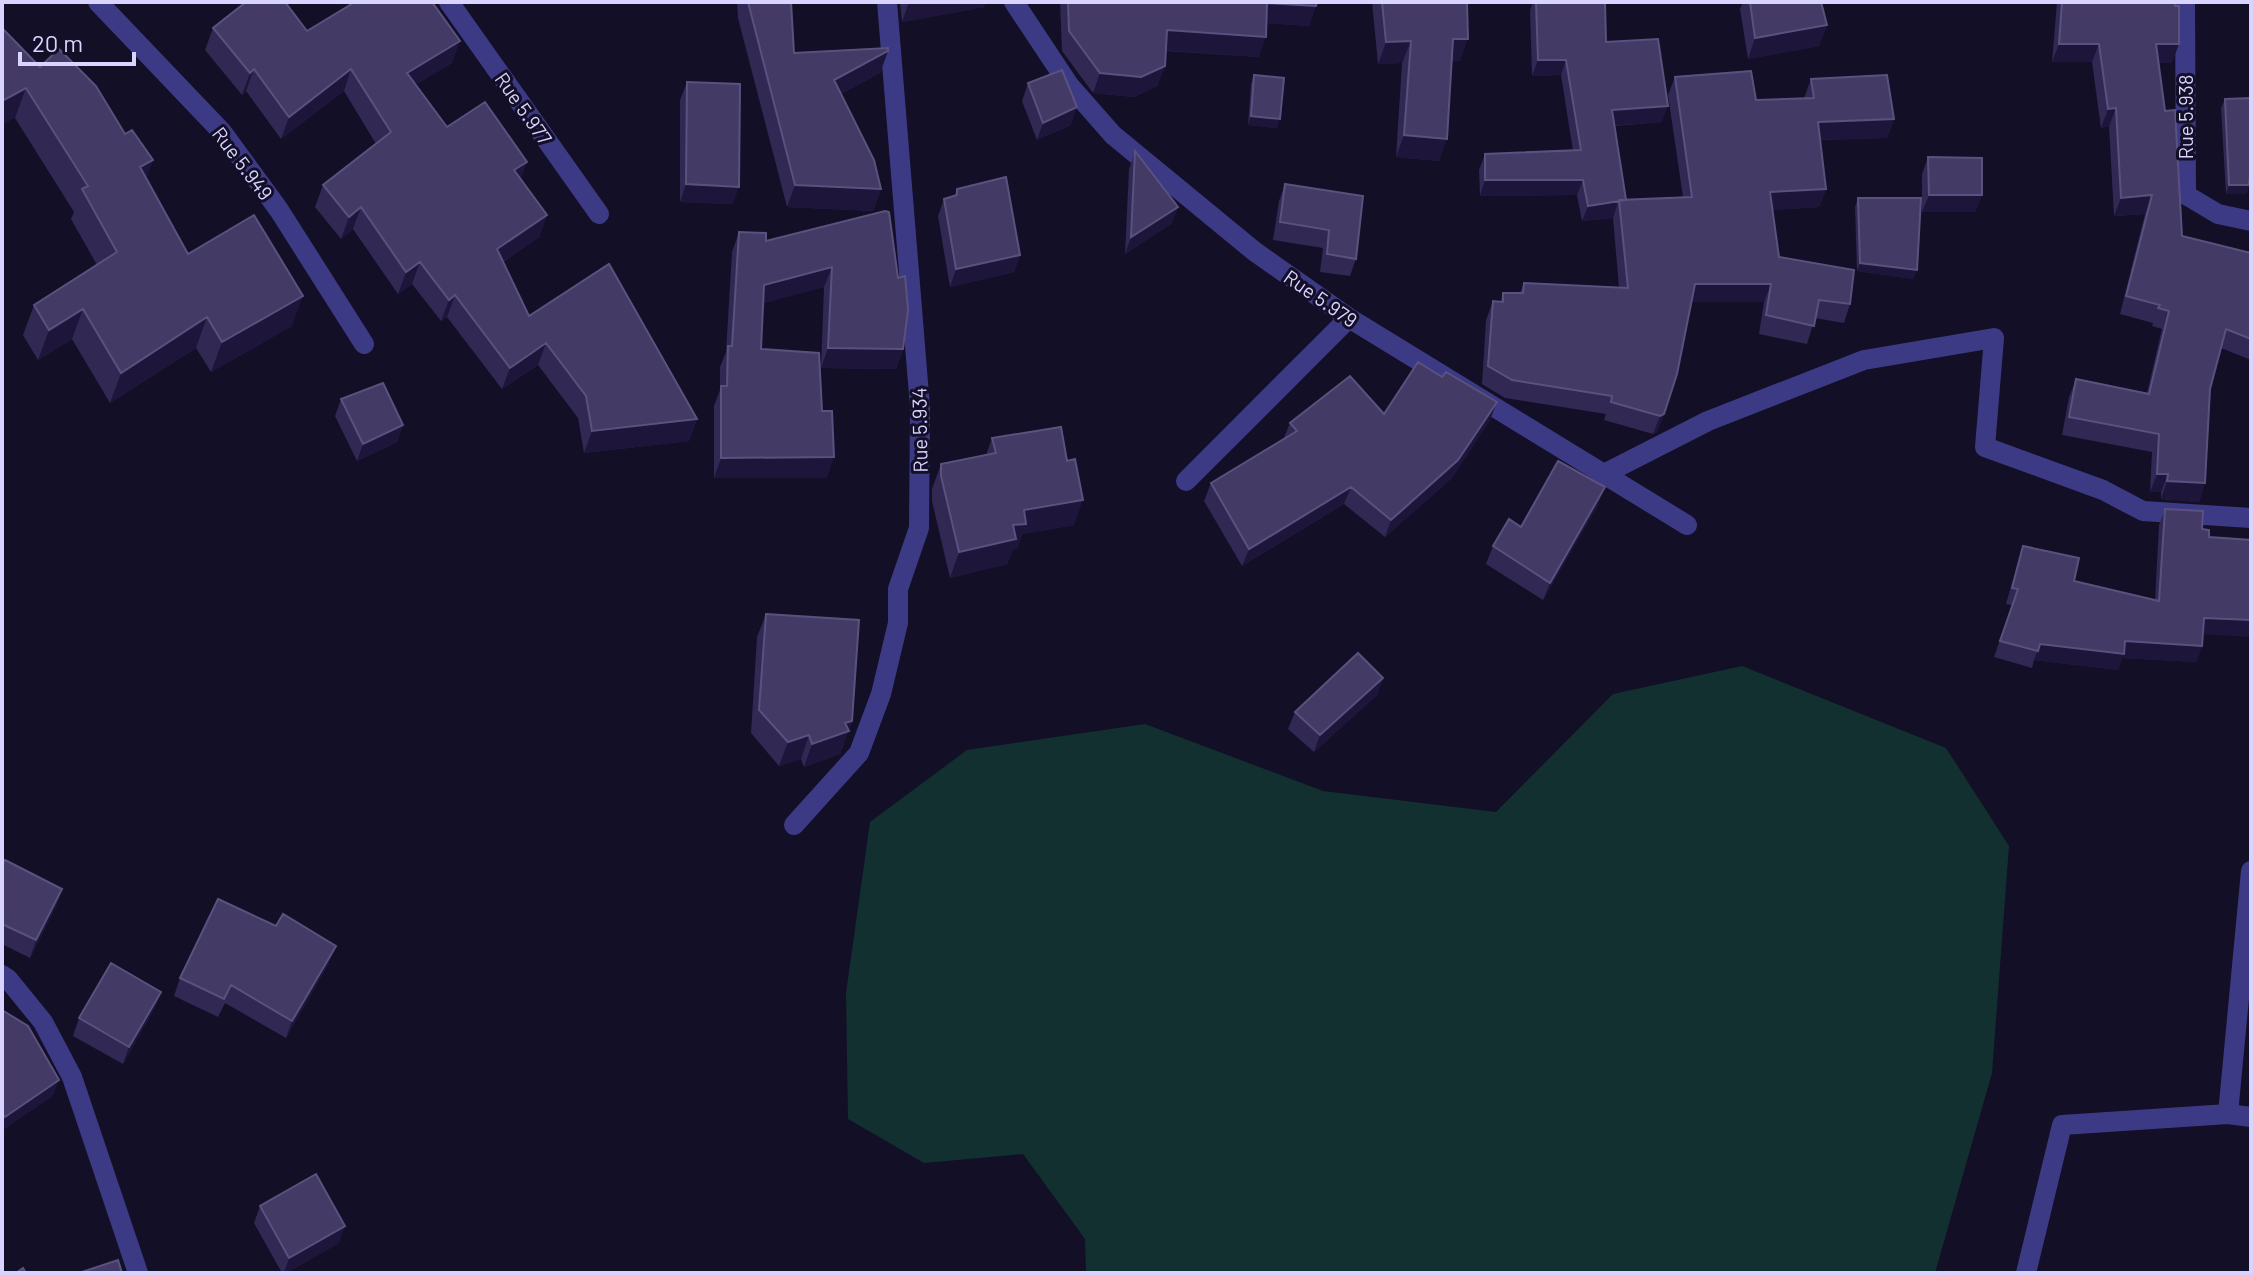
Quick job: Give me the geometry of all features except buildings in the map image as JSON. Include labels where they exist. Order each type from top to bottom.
[{"type":"street","name":"Rue 5.949","points":[[98,2],[222,132],[279,210],[364,344]]},
{"type":"street","name":"Rue 5.977","points":[[449,2],[599,214]]},
{"type":"street","name":"Rue 5.934","points":[[794,825],[859,753],[881,694],[898,623],[898,589],[919,528],[920,407],[887,2]]},
{"type":"street","name":"Rue 5.979","points":[[1014,2],[1069,85],[1113,135],[1254,251],[1349,318],[1687,525]]},
{"type":"street","name":"Rue 5.938","points":[[2185,2],[2186,195],[2218,214],[2251,221]]},
{"type":"street","points":[[1186,481],[1349,318]]},
{"type":"street","points":[[1604,474],[1708,421],[1864,360],[1994,338],[1985,447],[2103,490],[2143,511],[2251,518]]},
{"type":"street","points":[[2228,1114],[2251,871]]},
{"type":"street","points":[[2,975],[43,1022],[72,1077],[138,1273]]},
{"type":"street","points":[[2026,1273],[2062,1125],[2228,1114],[2251,1117]]},
{"type":"green space","points":[[1742,666],[1946,748],[2009,846],[1992,1073],[1935,1273],[1086,1273],[1085,1239],[1023,1154],[924,1163],[848,1119],[846,993],[870,822],[967,750],[1145,724],[1323,791],[1496,812],[1613,694]]}]
